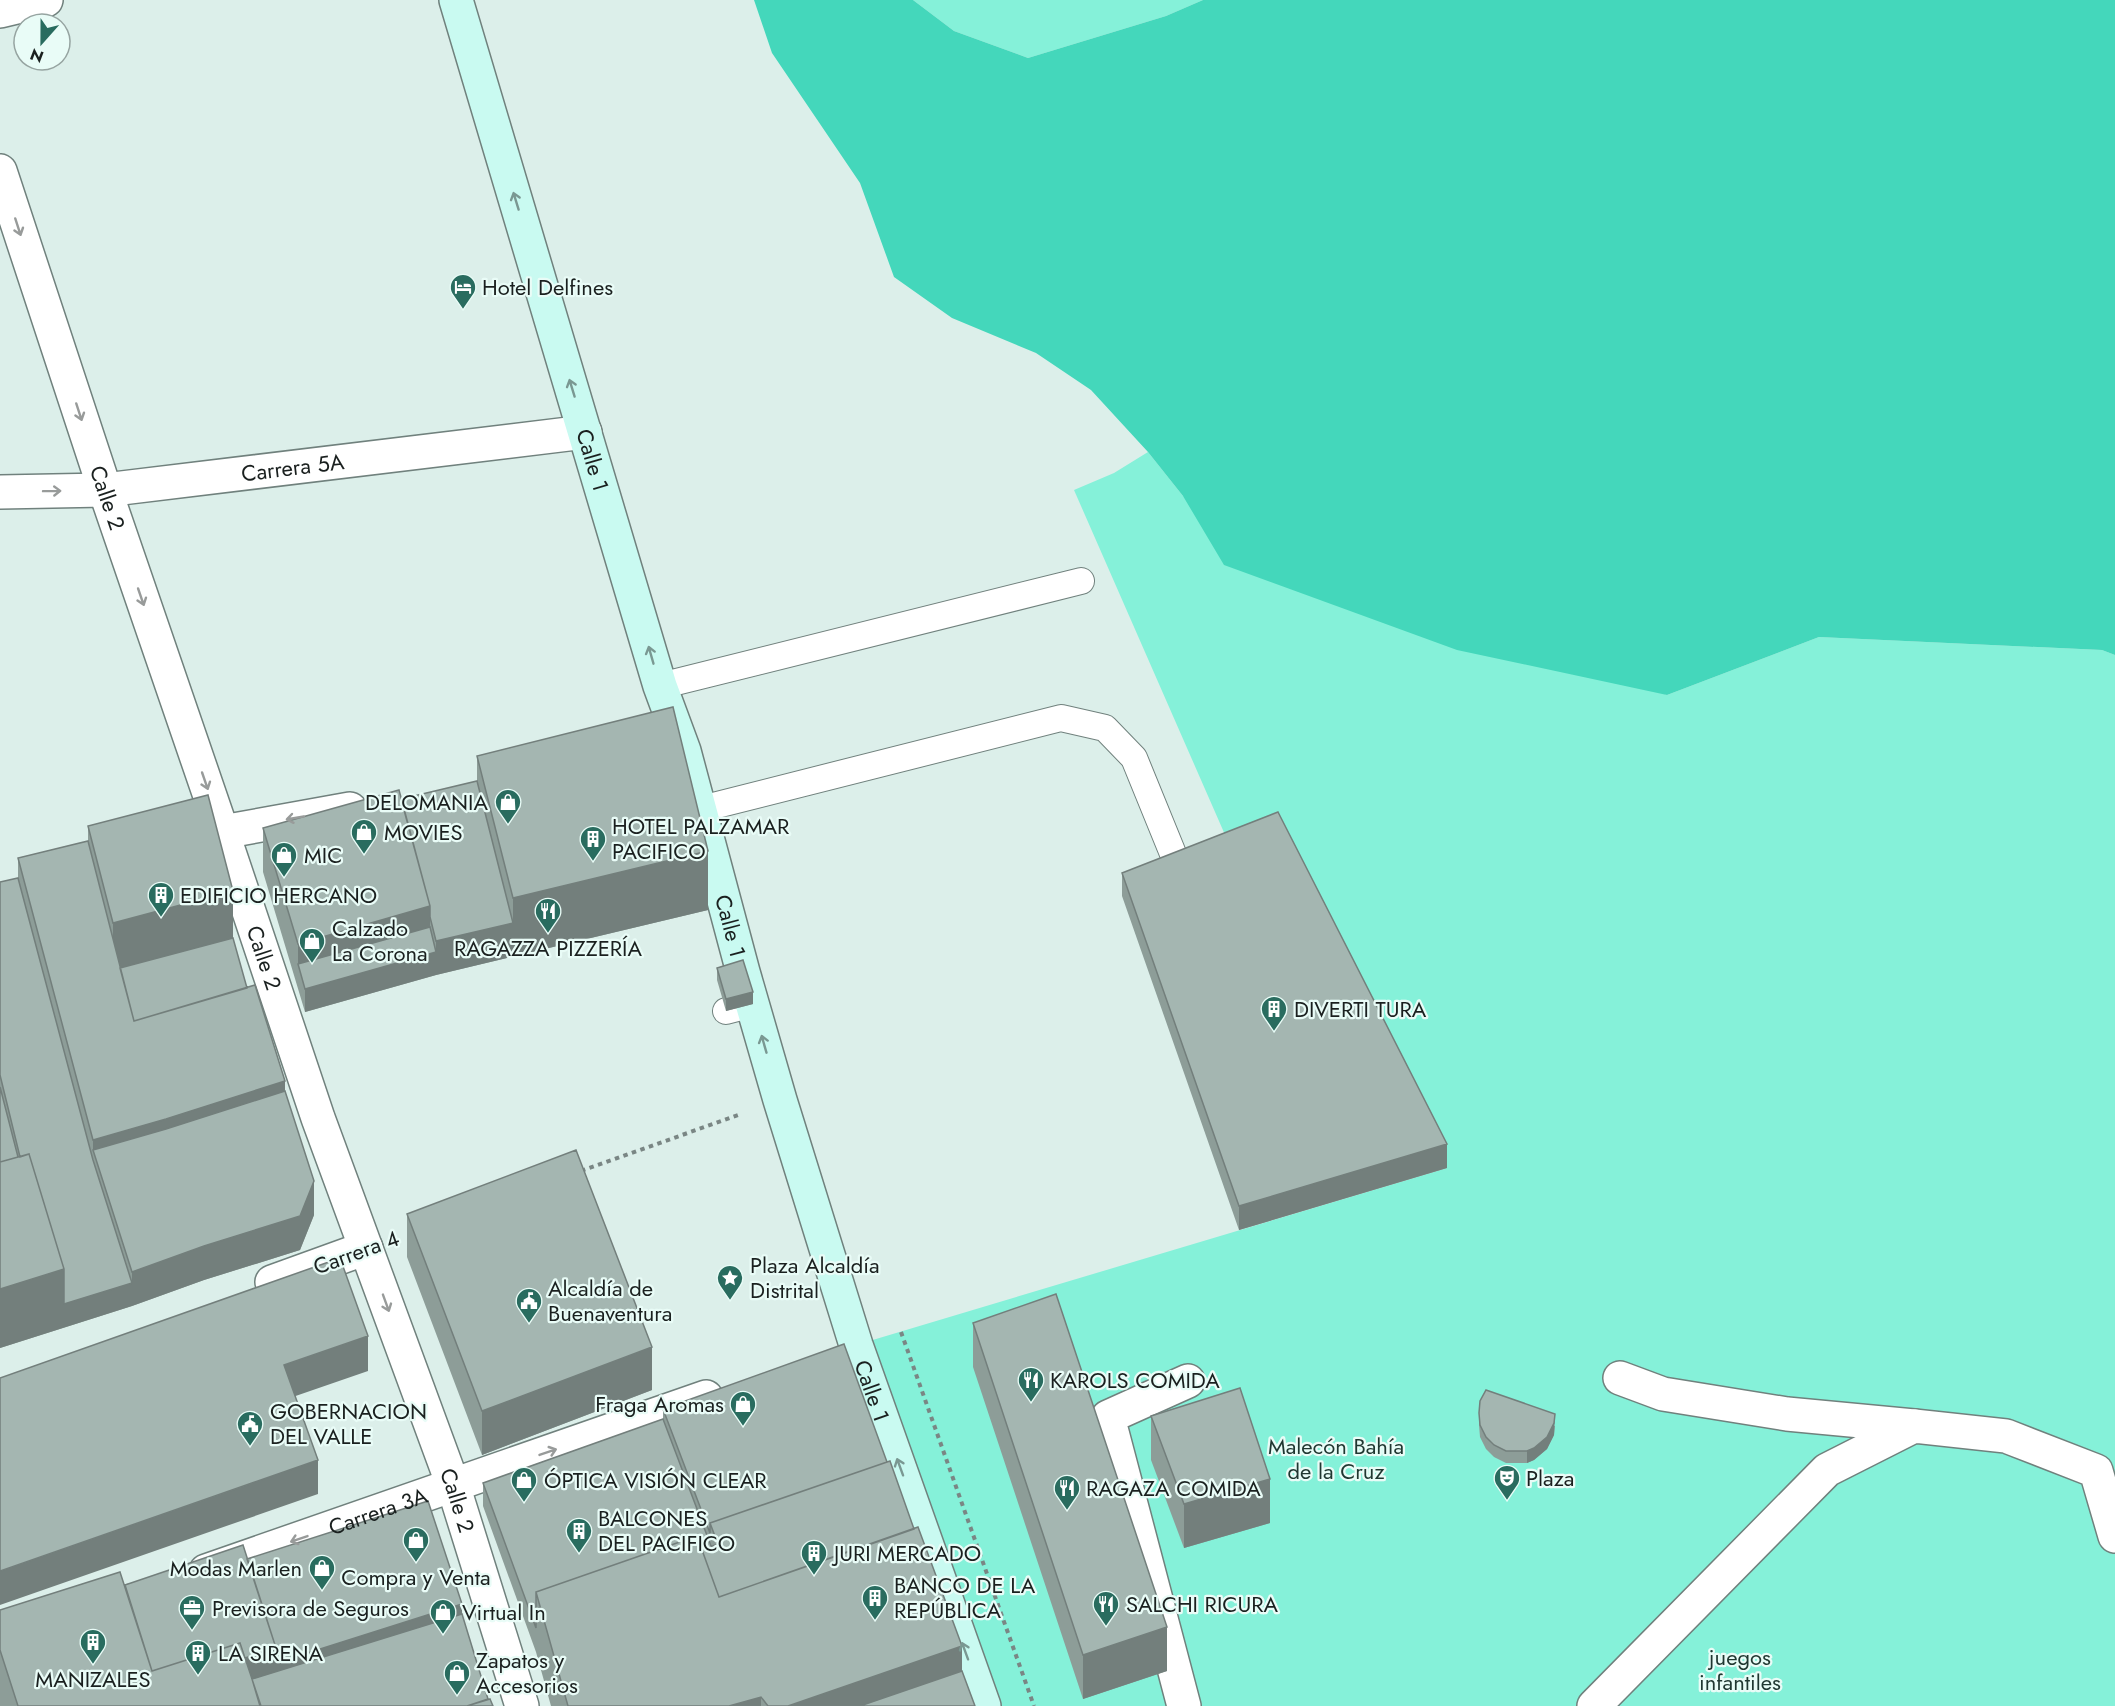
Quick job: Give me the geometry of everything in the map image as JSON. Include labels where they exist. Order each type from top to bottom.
[{"type":"main road","name":"Calle 1","points":[[456,0],[660,686],[684,751],[701,809],[730,976],[739,1007],[780,1100],[856,1345],[984,1706]]},
{"type":"street","points":[[0,11],[46,0]]},
{"type":"street","name":"Calle 2","points":[[0,171],[105,490],[318,1118],[453,1485],[522,1706]]},
{"type":"street","name":"Carrera 5A","points":[[0,492],[105,490],[585,432]]},
{"type":"street","points":[[650,757],[684,751]]},
{"type":"street","points":[[166,844],[222,831],[384,803]]},
{"type":"street","name":"Carrera 4","points":[[244,1292],[366,1248]]},
{"type":"street","points":[[823,1356],[856,1345]]},
{"type":"street","points":[[1620,1378],[1663,1394],[1787,1414],[2006,1436],[2096,1471],[2115,1536]]},
{"type":"street","points":[[1184,1706],[1108,1417],[1188,1381]]},
{"type":"street","name":"Carrera 3A","points":[[181,1580],[733,1388]]},
{"type":"street","points":[[1594,1706],[1827,1470],[1914,1426]]},
{"type":"lane","points":[[660,686],[1081,581]]},
{"type":"lane","points":[[701,809],[1061,718],[1105,728],[1134,758],[1178,866]]},
{"type":"path","points":[[579,1172],[780,1100]]},
{"type":"path","points":[[901,1332],[1034,1706]]},
{"type":"green space","points":[[913,0],[1203,0],[1166,16],[1028,58],[954,31]]},
{"type":"green space","points":[[1148,452],[1183,496],[1667,695],[1819,637],[2102,650],[2115,655],[2115,1706],[984,1706],[856,1345],[1447,1168],[1233,853],[1074,490],[1114,473]]},
{"type":"shaded area","points":[[754,0],[913,0],[954,31],[1028,58],[1166,16],[1203,0],[2115,0],[2115,655],[2102,650],[1819,637],[1667,695],[1457,650],[1224,565],[1183,496],[1148,452],[1091,390],[1036,353],[952,318],[894,277],[860,183],[772,53]]},
{"type":"building","points":[[673,707],[708,851],[513,898],[477,756]]},
{"type":"building","points":[[477,781],[513,923],[436,941],[430,917],[430,906],[401,799]]},
{"type":"building","points":[[399,790],[430,906],[298,944],[263,828]]},
{"type":"building","points":[[208,795],[233,891],[113,923],[88,826]]},
{"type":"building","name":"DIVERTI TURA","points":[[1278,812],[1447,1144],[1239,1206],[1122,873]]},
{"type":"building","points":[[88,841],[134,1021],[255,985],[285,1081],[93,1140],[18,858]]},
{"type":"building","points":[[18,878],[93,1160],[132,1283],[64,1304],[64,1269],[29,1154],[20,1157],[0,1075],[0,882]]},
{"type":"building","points":[[430,927],[436,952],[305,989],[298,964]]},
{"type":"building","points":[[233,938],[247,988],[134,1021],[120,968]]},
{"type":"building","points":[[743,960],[753,992],[726,999],[717,968]]},
{"type":"building","points":[[0,1087],[18,1157],[0,1162]]},
{"type":"building","points":[[285,1091],[314,1181],[300,1216],[204,1246],[132,1272],[93,1150]]},
{"type":"building","name":"Alcaldía de Buenaventura","points":[[576,1150],[652,1347],[482,1411],[407,1214]]},
{"type":"building","points":[[29,1154],[64,1269],[0,1289],[0,1162]]},
{"type":"building","points":[[340,1258],[368,1336],[284,1365],[318,1460],[0,1571],[0,1378]]},
{"type":"building","points":[[1056,1294],[1167,1627],[1083,1655],[973,1323]]},
{"type":"building","points":[[844,1344],[887,1462],[710,1523],[710,1533],[663,1409]]},
{"type":"building","points":[[1240,1388],[1270,1479],[1184,1504],[1151,1416]]},
{"type":"building","points":[[1486,1390],[1555,1414],[1554,1423],[1547,1437],[1527,1451],[1506,1451],[1494,1445],[1486,1437],[1480,1425],[1480,1401]]},
{"type":"building","name":"BALCONES DEL PACIFICO","points":[[663,1419],[711,1546],[702,1550],[697,1536],[536,1592],[536,1628],[483,1483]]},
{"type":"building","points":[[890,1461],[914,1529],[719,1597],[702,1550],[718,1544],[710,1523]]},
{"type":"building","points":[[428,1501],[462,1604],[276,1663],[276,1648],[247,1559]]},
{"type":"building","points":[[918,1527],[962,1646],[788,1706],[768,1706],[761,1697],[729,1706],[568,1706],[536,1592],[697,1536],[719,1597]]},
{"type":"building","points":[[243,1545],[276,1648],[245,1658],[240,1643],[152,1671],[125,1585]]},
{"type":"building","points":[[120,1572],[152,1671],[240,1643],[261,1706],[18,1706],[0,1650],[0,1610]]},
{"type":"building","points":[[462,1614],[488,1699],[467,1706],[260,1706],[252,1679]]},
{"type":"building","points":[[962,1671],[975,1706],[860,1706]]},
{"type":"building","points":[[490,1699],[493,1706],[467,1706]]},
{"type":"place","name":"Hotel Delfines","points":[[463,310]]},
{"type":"place","name":"DELOMANIA","points":[[508,825]]},
{"type":"place","name":"MOVIES","points":[[364,855]]},
{"type":"place","name":"HOTEL PALZAMAR PACIFICO","points":[[593,862]]},
{"type":"place","name":"MIC","points":[[284,878]]},
{"type":"place","name":"EDIFICIO HERCANO","points":[[161,918]]},
{"type":"place","name":"RAGAZZA PIZZERÍA","points":[[548,934]]},
{"type":"place","name":"Calzado La Corona","points":[[312,964]]},
{"type":"place","name":"DIVERTI TURA","points":[[1274,1032]]},
{"type":"place","name":"Plaza Alcaldía Distrital","points":[[730,1301]]},
{"type":"place","name":"Alcaldía de Buenaventura","points":[[529,1324]]},
{"type":"place","name":"KAROLS COMIDA","points":[[1031,1403]]},
{"type":"place","name":"Fraga Aromas","points":[[743,1427]]},
{"type":"place","name":"GOBERNACION DEL VALLE","points":[[250,1447]]},
{"type":"place","name":"Plaza","points":[[1507,1501]]},
{"type":"place","name":"ÓPTICA VISIÓN CLEAR","points":[[524,1503]]},
{"type":"place","name":"RAGAZA COMIDA","points":[[1067,1511]]},
{"type":"place","name":"BALCONES DEL PACIFICO","points":[[579,1554]]},
{"type":"place","name":"Compra y Venta","points":[[416,1563]]},
{"type":"place","name":"JURI MERCADO","points":[[814,1576]]},
{"type":"place","name":"Modas Marlen","points":[[322,1591]]},
{"type":"place","name":"BANCO DE LA REPÚBLICA","points":[[875,1621]]},
{"type":"place","name":"SALCHI RICURA","points":[[1106,1627]]},
{"type":"place","name":"Previsora de Seguros","points":[[192,1631]]},
{"type":"place","name":"Virtual In","points":[[443,1635]]},
{"type":"place","name":"MANIZALES","points":[[93,1665]]},
{"type":"place","name":"LA SIRENA","points":[[198,1676]]},
{"type":"place","name":"Zapatos y Accesorios","points":[[457,1696]]},
{"type":"park label","name":"Malecón Bahía de la Cruz","points":[[1336,1458]]},
{"type":"park label","name":"juegos infantiles","points":[[1740,1670]]}]
